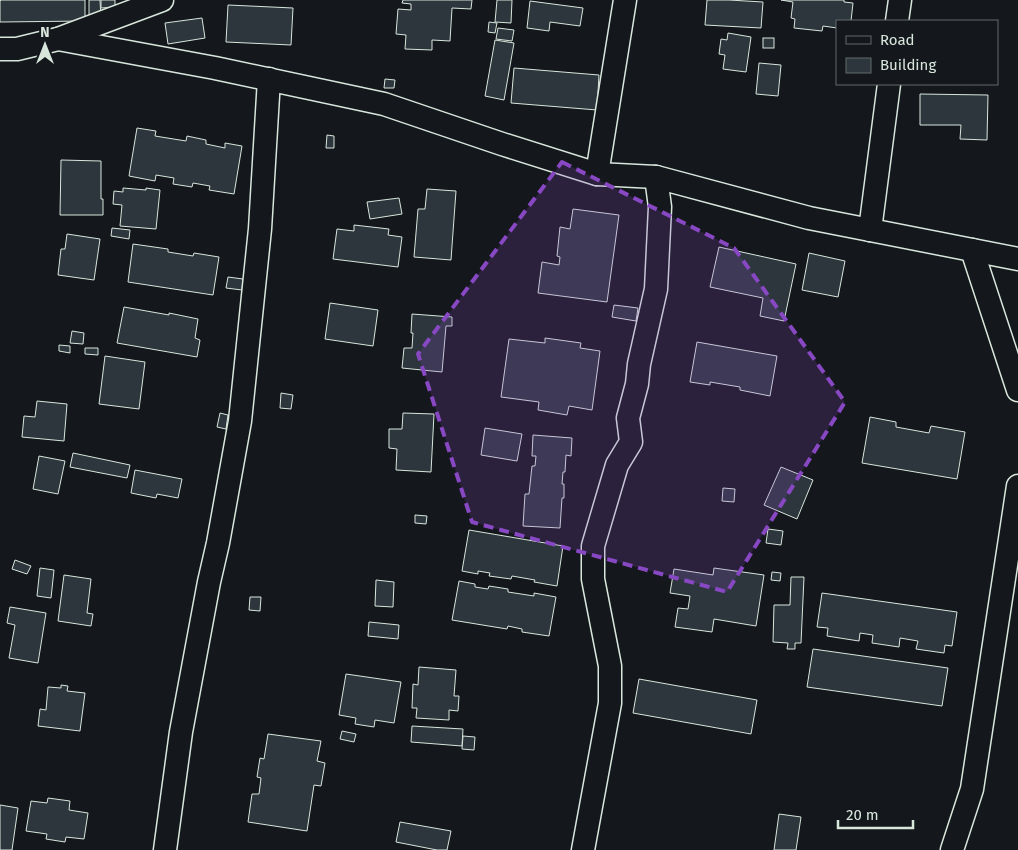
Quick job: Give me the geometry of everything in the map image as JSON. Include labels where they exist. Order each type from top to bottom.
[{"type":"street","points":[[6,53],[58,39],[162,0]]},
{"type":"street","points":[[597,174],[625,0]]},
{"type":"street","points":[[897,20],[900,0]]},
{"type":"street","points":[[58,39],[215,68],[384,104],[597,174],[656,177],[809,218],[1018,259]]},
{"type":"street","points":[[165,850],[181,732],[240,421],[260,229],[269,79]]},
{"type":"street","points":[[870,230],[889,85]]},
{"type":"street","points":[[583,850],[610,703],[610,666],[592,579],[593,546],[617,465],[631,442],[628,418],[637,384],[639,364],[656,289],[660,207],[656,177]]},
{"type":"street","points":[[972,250],[1018,390]]},
{"type":"street","points":[[952,850],[972,789],[1018,486]]},
{"type":"highlighted area","points":[[562,162],[734,248],[845,402],[727,592],[472,522],[418,354]]},
{"type":"building","points":[[1,0],[85,0],[85,21],[0,22]]},
{"type":"building","points":[[89,0],[100,0],[101,19],[89,19]]},
{"type":"building","points":[[101,0],[115,0],[115,7],[101,8]]},
{"type":"building","points":[[403,0],[472,0],[471,9],[452,8],[450,41],[432,40],[432,50],[405,49],[406,35],[396,34],[398,9],[411,10],[411,4],[402,3]]},
{"type":"building","points":[[497,0],[512,0],[511,23],[495,22]]},
{"type":"building","points":[[707,0],[763,2],[761,28],[705,25]]},
{"type":"building","points":[[781,0],[844,0],[844,2],[853,3],[851,20],[836,20],[836,28],[823,26],[822,31],[794,28],[795,19],[791,18],[793,2]]},
{"type":"building","points":[[530,1],[583,8],[580,26],[550,22],[549,31],[527,28]]},
{"type":"building","points":[[228,5],[293,8],[291,45],[226,42]]},
{"type":"building","points":[[202,18],[205,38],[168,44],[165,23]]},
{"type":"building","points":[[489,22],[497,23],[495,33],[488,32]]},
{"type":"building","points":[[498,28],[514,30],[512,41],[496,39]]},
{"type":"building","points":[[728,33],[751,37],[746,72],[723,69],[725,55],[719,54],[721,39],[727,40]]},
{"type":"building","points":[[763,38],[774,38],[774,48],[763,48]]},
{"type":"building","points":[[495,40],[514,43],[504,100],[485,96]]},
{"type":"building","points":[[759,63],[781,65],[778,96],[756,94]]},
{"type":"building","points":[[514,68],[599,75],[597,110],[511,103]]},
{"type":"building","points":[[385,79],[395,80],[394,88],[384,88]]},
{"type":"building","points":[[920,94],[988,95],[987,140],[960,139],[961,125],[920,125]]},
{"type":"building","points":[[137,128],[156,131],[155,136],[186,141],[187,136],[206,140],[206,144],[225,148],[225,143],[242,146],[234,194],[209,190],[210,186],[193,183],[192,187],[173,184],[174,178],[156,175],[155,181],[129,176]]},
{"type":"building","points":[[327,135],[334,136],[334,148],[326,148]]},
{"type":"building","points":[[61,160],[101,161],[103,215],[60,215]]},
{"type":"building","points":[[123,188],[160,190],[156,229],[120,226],[122,205],[113,204],[114,191],[123,192]]},
{"type":"building","points":[[427,189],[456,191],[451,260],[414,257],[418,209],[425,209]]},
{"type":"building","points":[[399,198],[402,214],[370,219],[367,202]]},
{"type":"building","points":[[573,209],[619,215],[607,302],[538,293],[542,262],[559,265],[560,257],[557,256],[560,227],[570,229]]},
{"type":"building","points":[[354,225],[389,229],[388,235],[402,237],[398,267],[333,259],[337,229],[354,231]]},
{"type":"building","points":[[112,228],[130,230],[129,239],[111,236]]},
{"type":"building","points":[[67,234],[100,239],[94,280],[58,275],[61,249],[65,249]]},
{"type":"building","points":[[133,244],[168,249],[168,252],[193,256],[194,253],[219,257],[213,295],[128,282]]},
{"type":"building","points":[[719,247],[796,264],[784,321],[760,316],[763,298],[710,287]]},
{"type":"building","points":[[809,253],[845,261],[838,297],[802,290]]},
{"type":"building","points":[[228,277],[243,279],[242,290],[226,288]]},
{"type":"building","points":[[330,303],[378,310],[373,346],[325,339]]},
{"type":"building","points":[[614,305],[638,308],[636,321],[612,317]]},
{"type":"building","points":[[124,307],[198,319],[195,338],[200,340],[197,357],[117,343]]},
{"type":"building","points":[[412,314],[452,317],[452,326],[446,326],[442,372],[402,368],[404,348],[412,348]]},
{"type":"building","points":[[72,331],[84,333],[83,344],[70,343]]},
{"type":"building","points":[[545,338],[581,343],[580,348],[600,351],[592,410],[569,406],[567,415],[538,410],[539,402],[501,397],[509,339],[545,343]]},
{"type":"building","points":[[697,342],[777,356],[770,396],[740,390],[740,387],[710,382],[710,385],[690,382]]},
{"type":"building","points":[[59,345],[70,346],[70,353],[59,351]]},
{"type":"building","points":[[85,348],[98,348],[98,355],[85,354]]},
{"type":"building","points":[[105,356],[145,362],[139,409],[99,404]]},
{"type":"building","points":[[281,393],[293,395],[291,409],[280,408]]},
{"type":"building","points":[[37,401],[67,404],[64,441],[22,437],[24,416],[35,417]]},
{"type":"building","points":[[220,413],[228,415],[226,429],[217,427]]},
{"type":"building","points":[[403,413],[434,414],[431,472],[396,470],[397,449],[389,448],[389,429],[402,429]]},
{"type":"building","points":[[870,417],[896,422],[896,427],[929,433],[931,426],[965,432],[957,479],[862,463]]},
{"type":"building","points":[[485,428],[522,434],[517,461],[481,455]]},
{"type":"building","points":[[533,435],[572,438],[571,456],[566,455],[565,472],[563,472],[564,498],[562,498],[560,528],[523,526],[525,494],[529,494],[532,466],[535,466],[536,456],[532,456]]},
{"type":"building","points":[[73,453],[130,465],[127,478],[70,467]]},
{"type":"building","points":[[39,456],[65,461],[58,494],[33,489]]},
{"type":"building","points":[[781,467],[813,480],[797,519],[764,505]]},
{"type":"building","points":[[135,470],[182,479],[178,498],[157,494],[156,498],[131,493]]},
{"type":"building","points":[[723,488],[735,489],[734,502],[722,501]]},
{"type":"building","points":[[415,515],[427,516],[426,524],[415,523]]},
{"type":"building","points":[[768,529],[783,531],[781,545],[766,543]]},
{"type":"building","points":[[469,530],[563,546],[557,586],[512,576],[511,579],[489,576],[490,573],[478,571],[478,574],[462,571]]},
{"type":"building","points":[[15,560],[31,566],[27,574],[12,569]]},
{"type":"building","points":[[40,568],[54,570],[51,598],[37,596]]},
{"type":"building","points":[[714,568],[764,575],[756,626],[714,619],[712,632],[675,627],[678,608],[688,609],[690,596],[670,593],[674,569],[713,575]]},
{"type":"building","points":[[772,572],[781,573],[780,581],[771,580]]},
{"type":"building","points":[[64,575],[91,579],[87,613],[93,614],[91,626],[58,621]]},
{"type":"building","points":[[791,577],[804,577],[801,643],[795,643],[795,649],[787,649],[788,643],[773,642],[774,605],[790,605]]},
{"type":"building","points":[[376,580],[394,582],[393,607],[375,606]]},
{"type":"building","points":[[459,581],[475,584],[475,587],[488,589],[489,586],[508,589],[508,592],[534,596],[534,593],[556,597],[549,636],[522,632],[522,629],[508,626],[507,629],[452,620]]},
{"type":"building","points":[[822,593],[957,612],[952,646],[945,645],[944,653],[916,649],[918,641],[900,638],[899,647],[872,643],[873,635],[860,633],[859,641],[827,636],[828,628],[817,627]]},
{"type":"building","points":[[250,597],[261,597],[260,611],[249,610]]},
{"type":"building","points":[[10,607],[46,613],[38,663],[9,658],[15,625],[7,623]]},
{"type":"building","points":[[369,622],[399,625],[398,639],[368,636]]},
{"type":"building","points":[[813,649],[948,668],[942,706],[807,687]]},
{"type":"building","points":[[419,667],[456,670],[454,696],[459,696],[458,711],[449,710],[449,720],[416,718],[417,708],[412,708],[413,684],[418,685]]},
{"type":"building","points":[[346,674],[401,682],[394,723],[375,720],[374,727],[355,724],[356,718],[339,715]]},
{"type":"building","points":[[639,679],[757,700],[751,734],[633,713]]},
{"type":"building","points":[[61,685],[68,686],[67,691],[85,693],[80,731],[38,726],[40,709],[46,710],[48,687],[61,688]]},
{"type":"building","points":[[412,726],[463,729],[462,746],[411,742]]},
{"type":"building","points":[[342,731],[356,734],[354,742],[340,739]]},
{"type":"building","points":[[268,734],[321,741],[317,761],[325,763],[321,786],[314,785],[307,831],[248,822],[252,794],[259,794],[261,778],[257,777],[260,758],[264,759]]},
{"type":"building","points":[[463,736],[475,737],[474,750],[462,749]]},
{"type":"building","points":[[48,798],[70,801],[69,810],[88,813],[84,839],[66,837],[65,842],[46,839],[47,834],[26,831],[31,801],[47,803]]},
{"type":"building","points":[[0,805],[18,808],[12,850],[0,850]]},
{"type":"building","points":[[779,814],[801,817],[796,850],[774,850]]},
{"type":"building","points":[[400,822],[451,831],[447,850],[437,850],[396,842]]}]
